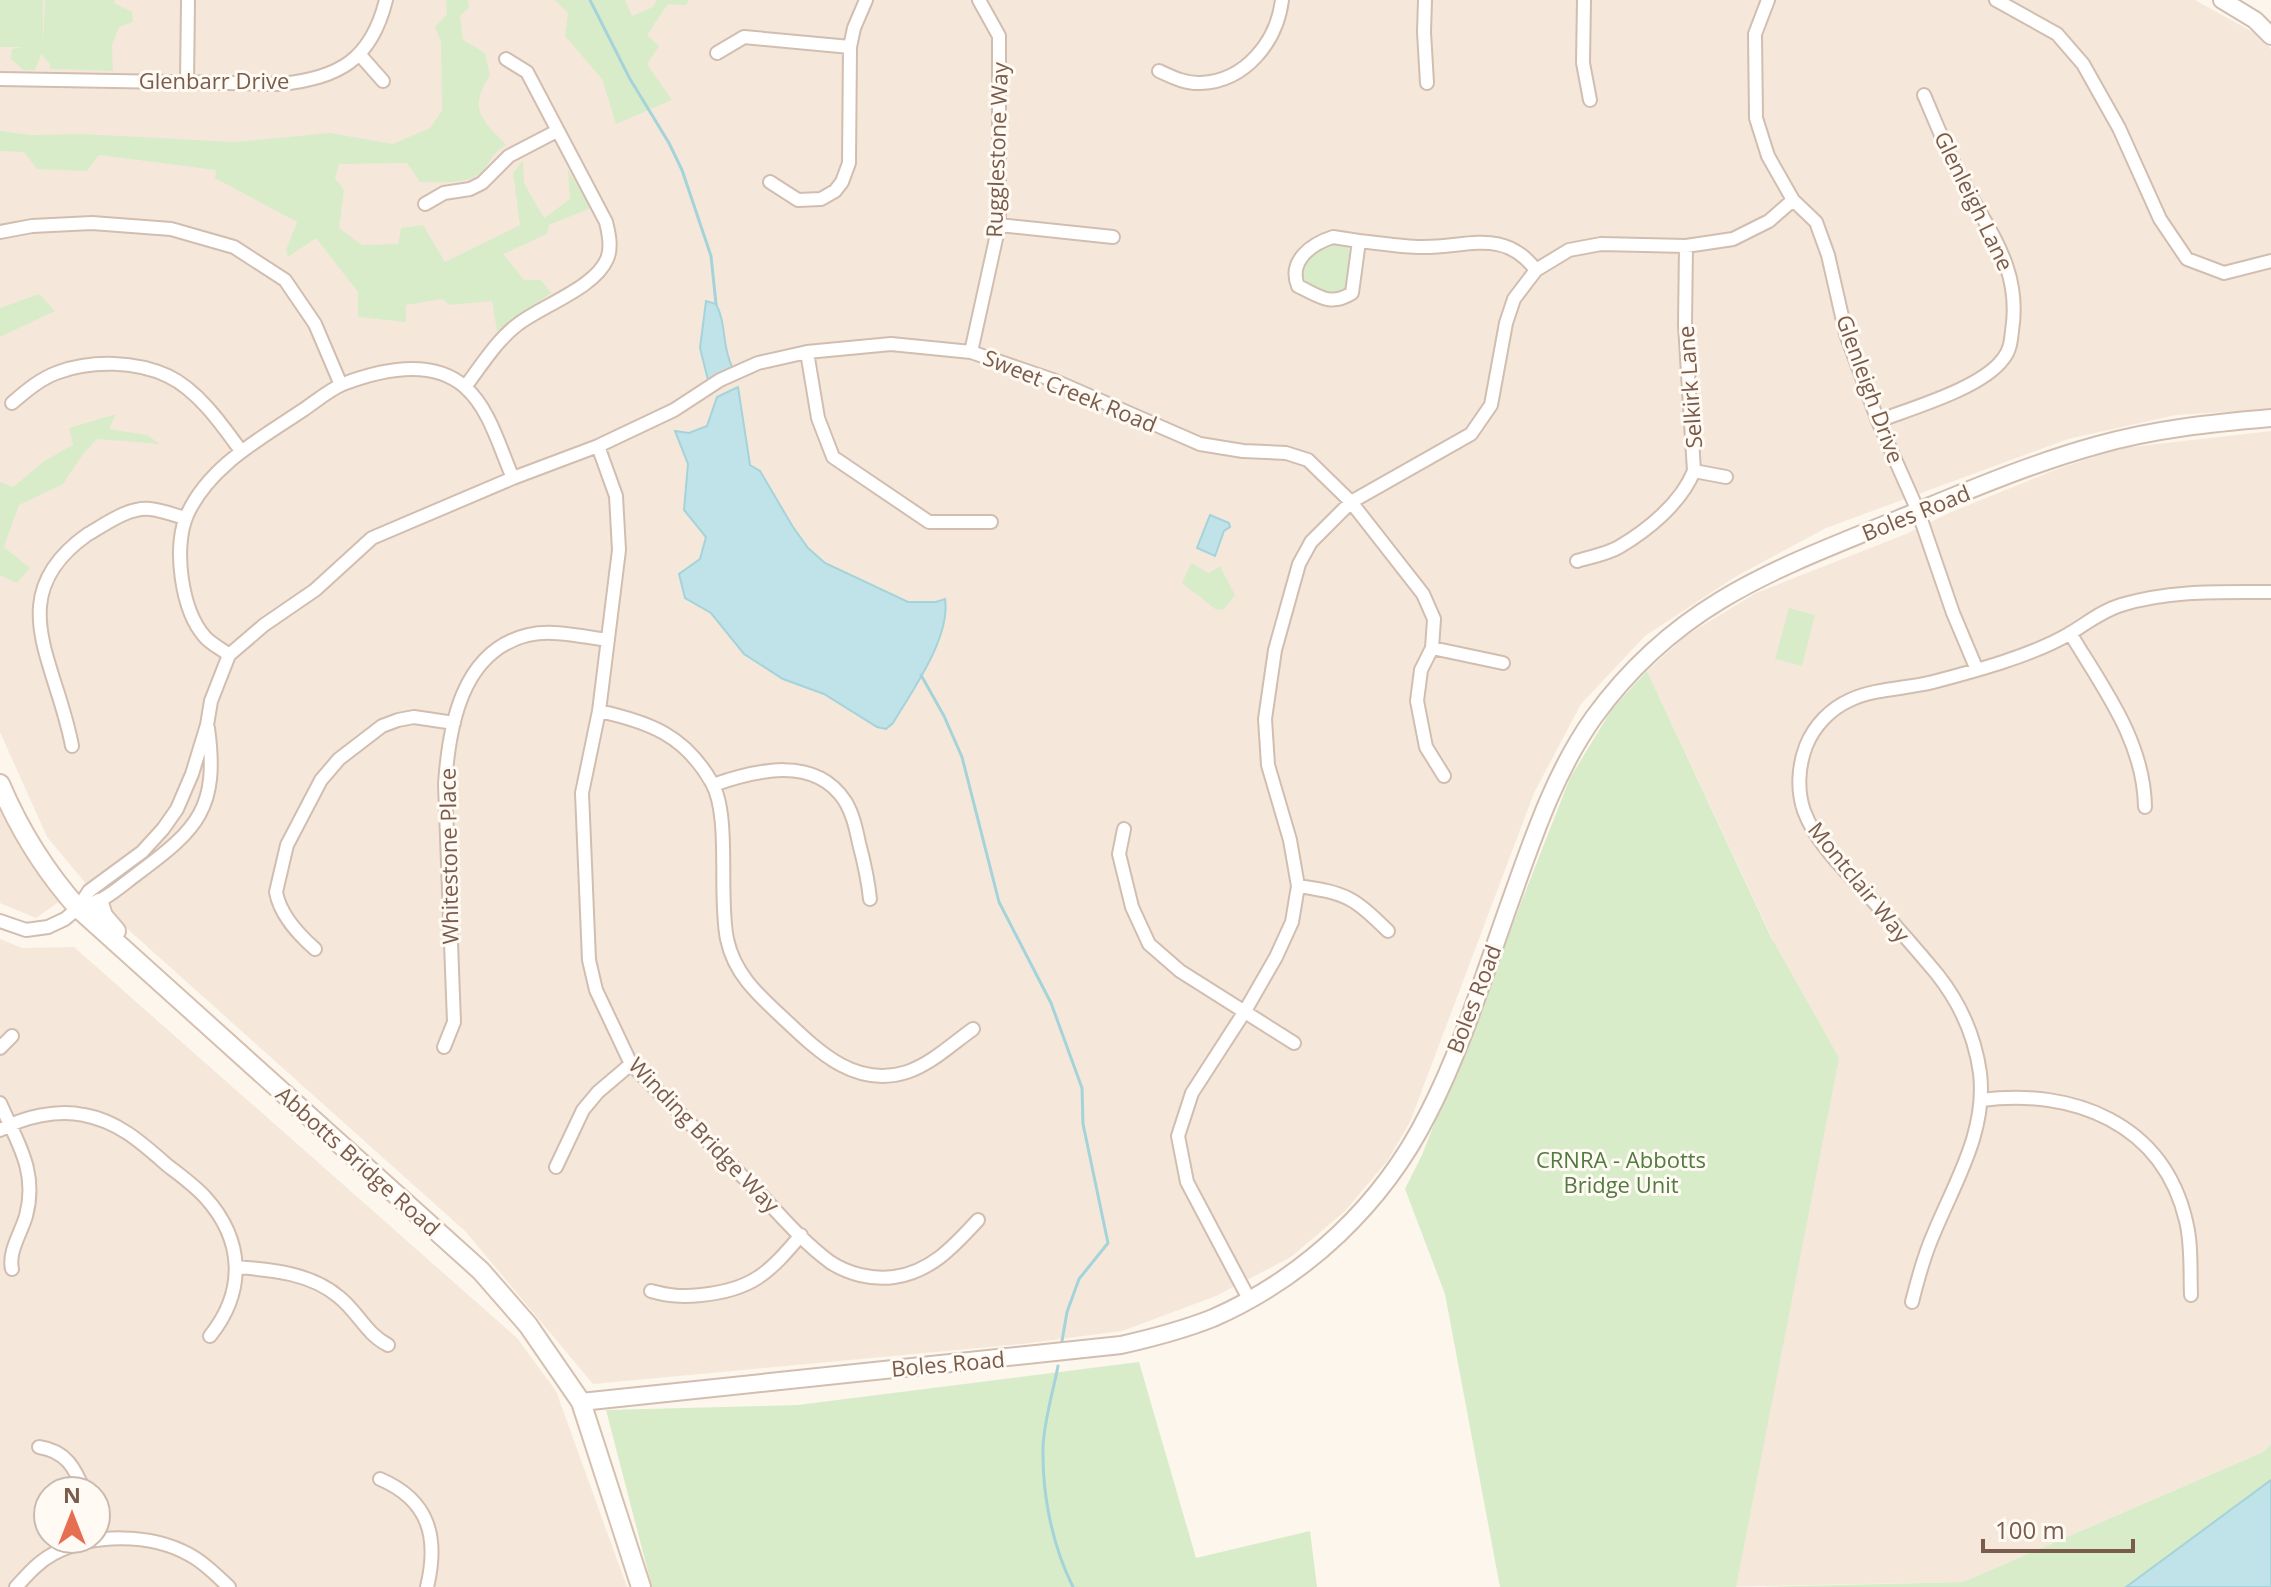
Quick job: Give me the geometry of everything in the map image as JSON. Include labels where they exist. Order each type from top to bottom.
[{"type":"main road","name":"Abbotts Bridge Road","points":[[0,784],[30,847],[78,908],[481,1271],[528,1325],[581,1402],[641,1587]]},
{"type":"main road","points":[[99,903],[103,916],[164,976],[173,995]]},
{"type":"street","points":[[187,82],[188,0]]},
{"type":"street","points":[[383,81],[360,55],[382,17],[386,0]]},
{"type":"street","points":[[770,182],[798,200],[821,199],[835,191],[842,182],[849,163],[850,47],[866,0]]},
{"type":"street","name":"Rugglestone Way","points":[[971,352],[999,225],[999,36],[979,0]]},
{"type":"street","points":[[1159,71],[1178,80],[1201,83],[1228,76],[1250,63],[1265,47],[1279,22],[1282,0]]},
{"type":"street","points":[[1425,0],[1427,83]]},
{"type":"street","points":[[1584,0],[1583,63],[1590,100]]},
{"type":"street","name":"Glenleigh Drive","points":[[1768,0],[1755,34],[1756,118],[1768,156],[1793,200],[1816,222],[1828,255],[1846,334],[1878,421],[1918,511],[1953,613],[1977,670]]},
{"type":"street","points":[[1996,0],[2057,34],[2083,64],[2119,128],[2160,219],[2187,259],[2224,273],[2271,261]]},
{"type":"street","points":[[2222,0],[2255,20],[2270,34]]},
{"type":"street","points":[[717,53],[744,37],[850,47]]},
{"type":"street","name":"Glenbarr Drive","points":[[0,79],[281,84],[315,80],[360,55]]},
{"type":"street","points":[[465,387],[495,347],[517,325],[597,273],[607,259],[610,241],[606,222],[527,72],[506,59]]},
{"type":"street","name":"Glenleigh Lane","points":[[1878,421],[1953,392],[1988,374],[2003,360],[2010,348],[2015,313],[2013,280],[2001,251],[1960,176],[1924,95]]},
{"type":"street","points":[[425,204],[444,193],[470,189],[482,183],[509,156],[557,131]]},
{"type":"street","points":[[1249,1299],[1187,1182],[1178,1136],[1192,1093],[1245,1011],[1292,922],[1298,886],[1290,840],[1268,765],[1265,719],[1287,603],[1299,564],[1311,542],[1351,502],[1471,434],[1491,405],[1506,323],[1514,299],[1536,270],[1569,250],[1601,244],[1686,246],[1733,239],[1769,221],[1793,200]]},
{"type":"street","points":[[0,232],[32,226],[92,223],[171,229],[234,247],[285,280],[315,324],[341,385]]},
{"type":"street","points":[[999,225],[1113,237]]},
{"type":"street","points":[[1359,241],[1352,293],[1341,300],[1329,300],[1298,286],[1294,275],[1296,265],[1318,242],[1333,237],[1421,247],[1495,243],[1511,246],[1524,254],[1536,270]]},
{"type":"street","name":"Selkirk Lane","points":[[1577,561],[1617,549],[1646,527],[1672,505],[1689,484],[1694,471],[1685,325],[1686,246]]},
{"type":"street","name":"Sweet Creek Road","points":[[78,908],[89,891],[142,852],[177,809],[229,655],[264,625],[315,590],[372,538],[513,478],[598,446],[674,410],[720,380],[758,363],[807,352],[891,344],[971,352],[1053,380],[1200,444],[1243,451],[1286,453],[1308,460],[1351,502],[1423,594],[1434,619],[1432,648],[1421,670],[1417,701],[1426,747],[1444,776]]},
{"type":"street","points":[[807,352],[818,418],[833,457],[929,522],[991,522]]},
{"type":"street","points":[[12,403],[32,386],[57,372],[94,364],[133,366],[170,376],[210,409],[241,451]]},
{"type":"street","points":[[229,655],[205,637],[192,616],[184,592],[180,555],[185,518],[212,478],[241,451],[341,385],[381,373],[415,368],[443,376],[465,387],[486,414],[513,478]]},
{"type":"street","name":"Boles Road","points":[[581,1402],[1121,1345],[1172,1333],[1249,1299],[1291,1274],[1326,1246],[1367,1205],[1411,1145],[1446,1074],[1531,843],[1569,757],[1620,684],[1652,651],[1724,596],[1765,574],[1918,511],[2097,445],[2179,428],[2271,418]]},
{"type":"street","name":"Winding Bridge Way","points":[[598,446],[616,496],[619,550],[599,711],[582,793],[589,960],[596,990],[631,1064],[801,1235],[831,1262],[851,1273],[894,1277],[920,1270],[946,1254],[978,1220]]},
{"type":"street","points":[[1694,471],[1726,477]]},
{"type":"street","points":[[72,746],[66,717],[40,660],[27,612],[34,583],[48,563],[78,539],[122,515],[148,509],[185,518]]},
{"type":"street","name":"Montclair Way","points":[[1912,1302],[1933,1235],[1971,1147],[1981,1100],[1976,1050],[1957,1003],[1938,975],[1843,869],[1812,827],[1804,811],[1799,780],[1802,757],[1810,736],[1823,718],[1840,705],[1869,693],[1928,683],[1977,670],[2070,633],[2103,612],[2134,601],[2197,592],[2271,592]]},
{"type":"street","name":"Whitestone Place","points":[[444,1047],[454,1022],[445,784],[447,755],[464,688],[488,655],[528,635],[548,633],[608,640]]},
{"type":"street","points":[[2070,633],[2132,740],[2142,773],[2145,807]]},
{"type":"street","points":[[1432,648],[1503,663]]},
{"type":"street","points":[[599,711],[637,720],[664,731],[697,761],[713,785],[720,806],[723,915],[727,942],[736,965],[751,988],[834,1064],[879,1076],[907,1072],[931,1060],[973,1029]]},
{"type":"street","points":[[315,949],[297,933],[276,892],[287,845],[321,780],[339,759],[382,726],[414,717],[454,723]]},
{"type":"street","name":"Sweet Creek Road","points":[[78,908],[99,903],[190,832],[201,813],[212,778],[207,725]]},
{"type":"street","points":[[713,785],[768,770],[794,770],[815,776],[833,786],[846,802],[853,819],[870,899]]},
{"type":"street","points":[[1124,829],[1119,854],[1132,907],[1149,944],[1180,971],[1294,1043]]},
{"type":"street","points":[[1298,886],[1332,891],[1357,902],[1388,931]]},
{"type":"street","points":[[0,921],[26,930],[35,929],[65,919],[78,908]]},
{"type":"street","points":[[0,1048],[12,1036]]},
{"type":"street","points":[[556,1167],[583,1110],[598,1092],[631,1064]]},
{"type":"street","points":[[1981,1100],[2019,1097],[2055,1101],[2104,1114],[2132,1133],[2162,1167],[2181,1202],[2190,1241],[2191,1295]]},
{"type":"street","points":[[0,1103],[5,1127],[27,1161],[30,1187],[26,1217],[10,1261],[12,1269]]},
{"type":"street","points":[[5,1127],[51,1114],[81,1114],[131,1134],[210,1204],[227,1227],[237,1267],[224,1319],[210,1336]]},
{"type":"street","points":[[651,1291],[673,1298],[727,1293],[750,1284],[767,1272],[801,1235]]},
{"type":"street","points":[[237,1267],[291,1273],[317,1283],[339,1296],[374,1338],[388,1345]]},
{"type":"street","points":[[39,1447],[51,1449],[69,1461],[76,1475]]},
{"type":"street","points":[[380,1479],[411,1496],[421,1510],[432,1553],[427,1587]]},
{"type":"street","points":[[112,1539],[152,1541],[176,1548],[194,1557],[229,1587]]},
{"type":"street","points":[[16,1587],[33,1568],[51,1555]]},
{"type":"shaded area","points":[[0,0],[2195,0],[2262,37],[2271,49],[2271,409],[2176,415],[2068,439],[1826,528],[1735,577],[1645,636],[1581,704],[1534,793],[1410,1122],[1388,1160],[1345,1211],[1291,1257],[1216,1296],[1122,1331],[1022,1344],[593,1384],[465,1231],[113,916],[47,837],[0,732]]},
{"type":"shaded area","points":[[2271,431],[2271,1444],[2263,1452],[1963,1582],[1713,1587],[1773,940],[1647,671],[1687,635],[1756,593],[1906,534],[1951,512],[2060,468],[2122,448]]},
{"type":"shaded area","points":[[0,786],[60,901],[36,918],[0,903]]},
{"type":"shaded area","points":[[0,939],[22,948],[74,947],[517,1338],[556,1391],[627,1587],[0,1587]]},
{"type":"green space","points":[[0,0],[43,0],[43,47],[45,0],[114,0],[114,3],[132,12],[133,22],[119,27],[112,45],[113,71],[50,69],[50,64],[41,54],[35,70],[23,70],[11,59],[12,49],[24,47],[0,47]]},
{"type":"green space","points":[[446,0],[468,0],[469,8],[460,16],[463,40],[485,53],[490,75],[480,97],[480,113],[506,145],[479,174],[458,181],[420,182],[407,163],[339,164],[335,178],[344,190],[339,228],[362,245],[398,244],[401,228],[423,225],[445,262],[520,225],[513,173],[523,160],[524,183],[544,218],[570,199],[568,170],[591,208],[549,225],[547,234],[503,254],[524,280],[541,280],[551,293],[497,331],[492,301],[449,305],[443,299],[406,305],[406,322],[358,317],[358,292],[316,238],[288,257],[286,250],[297,222],[215,178],[216,170],[99,155],[87,171],[37,169],[24,152],[0,151],[0,131],[30,135],[83,134],[234,142],[330,133],[393,144],[430,128],[442,111],[441,42],[435,27],[447,14]]},
{"type":"green space","points":[[555,0],[625,0],[632,16],[653,7],[657,0],[689,0],[686,5],[668,4],[647,35],[659,46],[647,64],[672,100],[616,124],[602,79],[565,36],[568,13]]},
{"type":"green space","points":[[1328,243],[1345,245],[1351,252],[1350,278],[1345,290],[1340,293],[1321,290],[1306,284],[1299,277],[1309,256]]},
{"type":"green space","points":[[39,294],[55,311],[0,337],[0,308]]},
{"type":"green space","points":[[116,414],[109,429],[147,435],[160,444],[97,439],[63,484],[19,505],[4,547],[30,568],[17,583],[0,575],[0,482],[13,487],[46,460],[73,445],[69,428]]},
{"type":"green space","points":[[1191,563],[1209,573],[1220,566],[1235,595],[1223,610],[1215,609],[1182,583]]},
{"type":"green space","points":[[1789,608],[1815,615],[1802,666],[1775,659]]},
{"type":"green space","name":"CRNRA - Abbotts Bridge Unit","points":[[1647,671],[1771,937],[1839,1058],[1736,1587],[1500,1587],[1445,1294],[1405,1189],[1422,1155],[1570,778],[1612,709]]},
{"type":"green space","points":[[1139,1362],[1196,1558],[1310,1531],[1317,1587],[652,1587],[606,1410],[798,1405]]},
{"type":"green space","points":[[2271,1444],[2271,1480],[2125,1587],[1761,1587],[1963,1582],[2263,1452]]},
{"type":"water","points":[[706,301],[716,304],[732,367],[708,380],[700,348]]},
{"type":"water","points":[[738,387],[750,465],[760,471],[808,548],[825,563],[908,602],[945,599],[942,630],[936,646],[910,695],[886,729],[877,727],[824,694],[783,679],[744,654],[711,613],[685,598],[679,574],[700,559],[706,537],[684,510],[688,464],[675,431],[689,433],[707,426],[717,397]]},
{"type":"water","points":[[1210,515],[1229,523],[1230,527],[1224,531],[1215,556],[1197,548]]},
{"type":"water","points":[[2271,1480],[2271,1587],[2126,1587]]},
{"type":"waterway","points":[[590,0],[630,79],[682,170],[711,256],[716,304]]},
{"type":"waterway","points":[[921,675],[962,757],[999,902],[1051,1003],[1082,1088],[1083,1124],[1108,1243],[1079,1279],[1067,1312],[1062,1341]]},
{"type":"waterway","points":[[1058,1366],[1044,1437],[1044,1483],[1054,1537],[1073,1587]]}]
